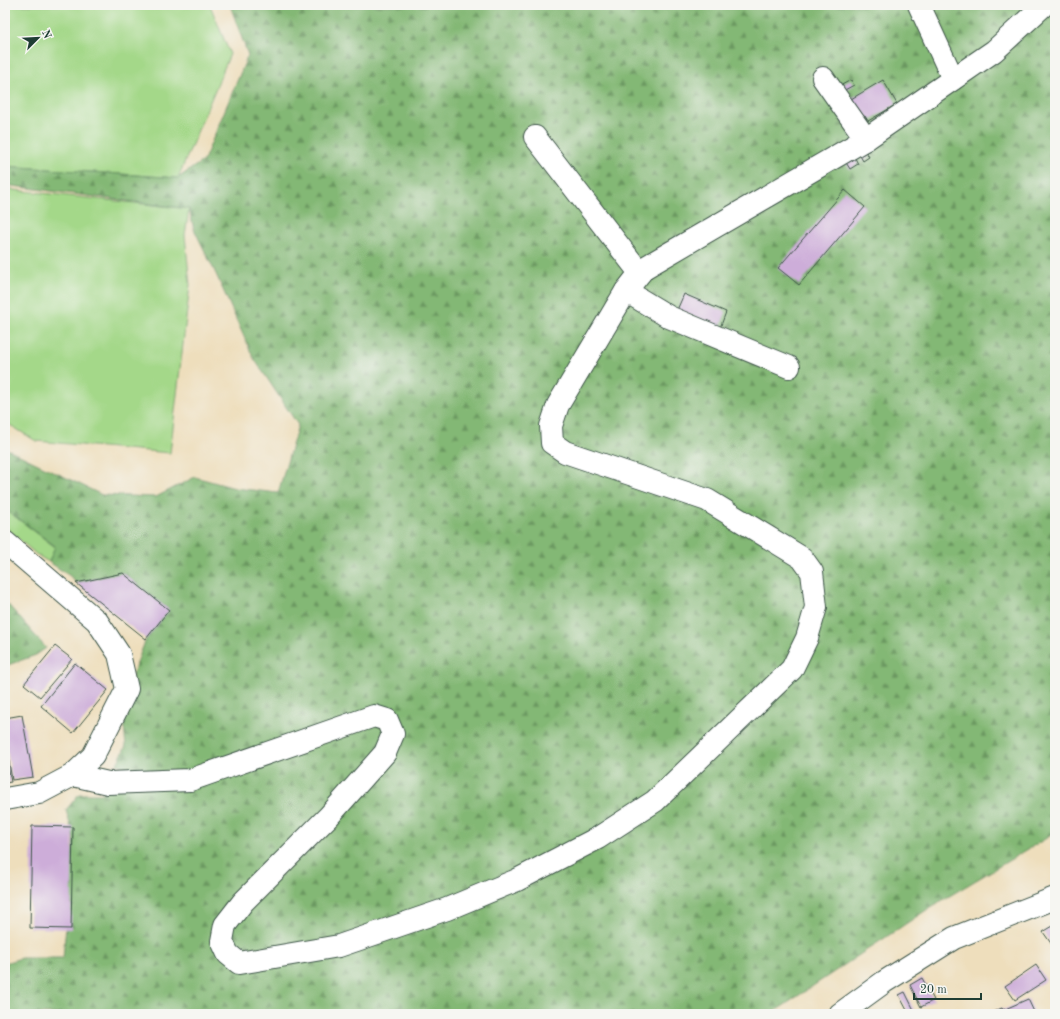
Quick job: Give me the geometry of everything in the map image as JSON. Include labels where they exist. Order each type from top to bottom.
[{"type":"street","points":[[919,5],[953,79]]},
{"type":"street","points":[[73,775],[108,783],[190,780],[374,716],[387,720],[393,734],[386,753],[329,816],[243,902],[226,925],[222,941],[228,954],[239,963],[338,946],[447,909],[517,880],[598,838],[655,801],[792,669],[807,638],[816,607],[812,572],[802,558],[707,500],[565,452],[552,443],[551,426],[558,405],[626,291],[644,268],[866,139],[994,51],[1044,5]]},
{"type":"street","points":[[823,78],[866,139]]},
{"type":"street","points":[[535,137],[640,273]]},
{"type":"street","points":[[626,291],[669,317],[789,366]]},
{"type":"street","points":[[5,542],[97,621],[120,654],[127,689],[93,756],[73,775],[39,793],[5,799]]},
{"type":"street","points":[[840,1014],[884,982],[954,938],[1055,898]]},
{"type":"green space","points":[[5,5],[210,5],[230,54],[178,178],[5,166]]},
{"type":"green space","points":[[230,5],[1055,5],[1055,833],[931,907],[771,1014],[5,1014],[5,963],[21,958],[63,958],[74,839],[66,810],[79,794],[101,794],[117,783],[127,768],[117,764],[126,746],[124,727],[133,673],[146,639],[169,610],[123,573],[76,583],[70,576],[49,562],[55,546],[5,509],[5,448],[102,495],[156,497],[195,477],[235,488],[278,493],[298,425],[253,357],[194,229],[189,209],[5,185],[5,166],[178,178],[204,160],[248,55]]},
{"type":"green space","points":[[5,189],[189,209],[185,235],[190,285],[170,453],[36,441],[5,422]]},
{"type":"green space","points":[[5,509],[55,547],[49,562],[37,555],[5,527]]},
{"type":"green space","points":[[5,601],[46,648],[36,655],[5,666]]},
{"type":"building","points":[[851,80],[854,85],[841,92],[838,87]]},
{"type":"building","points":[[883,80],[897,104],[868,121],[865,116],[857,120],[846,102]]},
{"type":"building","points":[[864,148],[869,157],[863,161],[858,152]]},
{"type":"building","points":[[854,156],[858,164],[850,169],[845,161]]},
{"type":"building","points":[[845,190],[865,207],[799,285],[778,268]]},
{"type":"building","points":[[684,294],[726,312],[720,328],[677,310]]},
{"type":"building","points":[[123,573],[169,610],[146,639],[76,583]]},
{"type":"building","points":[[55,646],[72,659],[40,697],[24,684]]},
{"type":"building","points":[[75,663],[108,690],[73,733],[41,706]]},
{"type":"building","points":[[22,715],[33,777],[12,780],[5,737],[5,718]]},
{"type":"building","points":[[5,751],[11,782],[5,783]]},
{"type":"building","points":[[32,826],[73,827],[71,929],[30,928]]},
{"type":"building","points":[[1053,926],[1055,927],[1055,949],[1043,932]]},
{"type":"building","points":[[1036,965],[1046,980],[1015,1000],[1005,986]]},
{"type":"building","points":[[922,978],[934,1000],[921,1007],[910,985]]},
{"type":"building","points":[[905,992],[916,1014],[909,1014],[899,995]]},
{"type":"building","points":[[1028,999],[1035,1014],[988,1014],[1002,1008],[1003,1010]]}]
